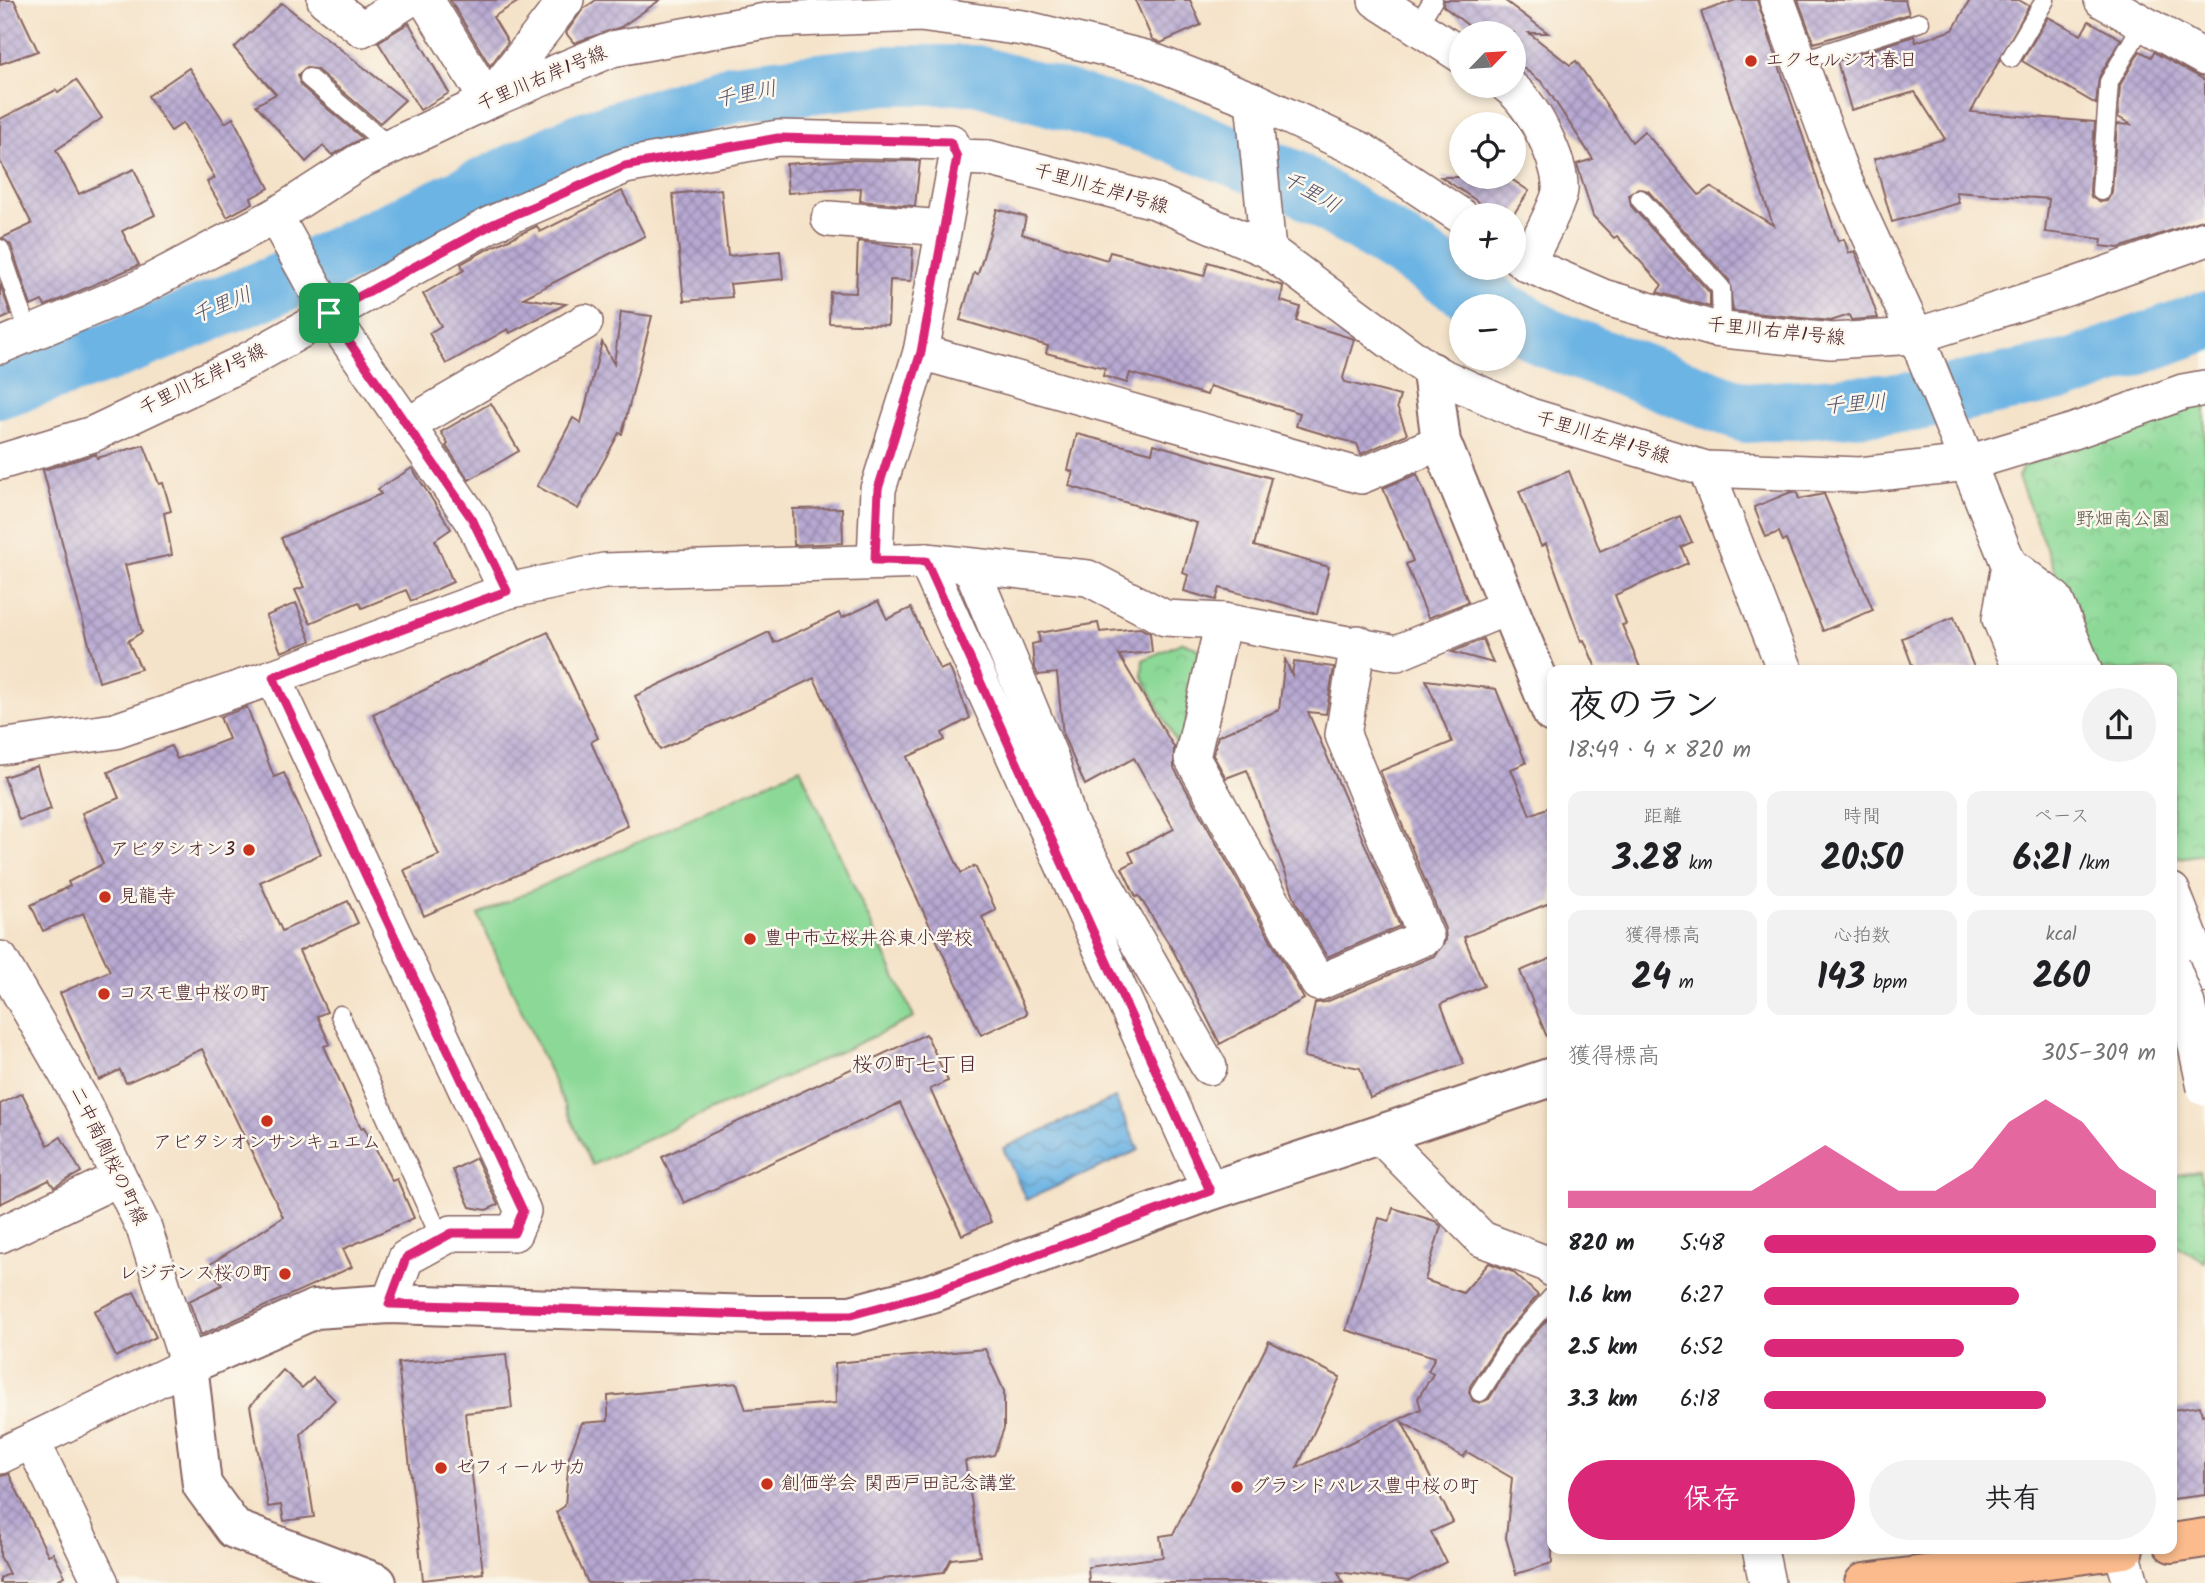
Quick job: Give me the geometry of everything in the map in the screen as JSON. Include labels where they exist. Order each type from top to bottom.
[{"type":"main road","points":[[2177,1542],[2205,1538]]},
{"type":"main road","points":[[1864,1583],[2013,1556],[2044,1554]]},
{"type":"street","points":[[325,0],[362,29],[408,0]]},
{"type":"street","points":[[426,0],[488,101],[566,0]]},
{"type":"street","points":[[1376,0],[1425,13],[1449,41]]},
{"type":"street","points":[[1777,0],[1841,173],[1918,340],[2050,665]]},
{"type":"street","points":[[2102,0],[2205,58]]},
{"type":"street","name":"千里川右岸1号線","points":[[14,340],[135,290],[275,216],[360,161],[488,101],[612,49],[781,10],[920,14],[1023,28],[1145,58],[1253,100],[1363,150],[1449,208]]},
{"type":"street","points":[[1521,98],[1548,138],[1560,190],[1526,250]]},
{"type":"street","points":[[1253,100],[1268,250]]},
{"type":"street","name":"千里川左岸1号線","points":[[0,462],[93,433],[243,363],[491,225],[625,166],[778,138],[950,142],[957,157],[988,159],[1155,201],[1268,250],[1432,372],[1530,416],[1706,469],[1860,475],[2074,431],[2183,392],[2205,388]]},
{"type":"street","points":[[875,560],[878,489],[921,352],[957,157]]},
{"type":"street","points":[[275,216],[329,313],[472,519],[507,591]]},
{"type":"street","points":[[829,219],[944,228]]},
{"type":"street","name":"千里川右岸1号線","points":[[1526,261],[1602,297],[1722,330],[1831,341],[1918,340],[2205,239]]},
{"type":"street","points":[[408,425],[584,322]]},
{"type":"street","points":[[921,352],[1361,476],[1441,442]]},
{"type":"street","points":[[1432,372],[1441,442],[1547,700]]},
{"type":"street","points":[[1706,469],[1783,665]]},
{"type":"street","points":[[0,747],[115,731],[273,677],[507,591],[604,571],[688,570],[875,560],[926,561],[1088,578],[1165,618],[1223,621],[1358,643],[1397,653],[1510,606]]},
{"type":"street","points":[[926,561],[1210,1191]]},
{"type":"street","points":[[2009,564],[2000,619],[2019,665]]},
{"type":"street","points":[[2009,564],[2055,599],[2082,665]]},
{"type":"street","points":[[971,567],[1051,759],[1069,822],[1209,1067]]},
{"type":"street","points":[[1223,621],[1192,758],[1318,984],[1426,937],[1343,735],[1358,643]]},
{"type":"street","points":[[273,677],[523,1211],[514,1233],[452,1233],[406,1258],[389,1304]]},
{"type":"street","points":[[2177,904],[2205,975]]},
{"type":"street","name":"二中南側桜の町線","points":[[0,959],[81,1099],[144,1228],[188,1365]]},
{"type":"street","points":[[2177,979],[2187,1004],[2205,1088]]},
{"type":"street","points":[[2177,1029],[2205,1024]]},
{"type":"street","points":[[0,1456],[188,1365],[315,1309],[389,1304],[756,1315],[851,1315],[935,1292],[1210,1191],[1547,1079]]},
{"type":"street","points":[[1379,1135],[1482,1239],[1547,1265]]},
{"type":"street","points":[[0,1235],[120,1178]]},
{"type":"street","points":[[188,1365],[202,1485],[234,1529],[377,1583]]},
{"type":"street","points":[[32,1441],[101,1583]]},
{"type":"street","points":[[1761,1554],[1767,1583]]},
{"type":"street","points":[[2124,1554],[2131,1583]]},
{"type":"lane","points":[[2011,58],[2045,0]]},
{"type":"lane","points":[[1800,61],[1920,22]]},
{"type":"lane","points":[[2101,191],[2109,82],[2143,23]]},
{"type":"lane","points":[[309,78],[390,147]]},
{"type":"lane","points":[[1640,200],[1721,288],[1722,330]]},
{"type":"lane","points":[[0,249],[14,340]]},
{"type":"lane","points":[[340,1015],[442,1239]]},
{"type":"lane","points":[[1480,1392],[1512,1342],[1547,1303]]},
{"type":"green space","name":"野畑南公園","points":[[2205,403],[2205,854],[2177,858],[2177,665],[2092,665],[2018,477],[2023,466],[2159,416]]},
{"type":"green space","points":[[1183,642],[1198,649],[1200,656],[1180,750],[1142,675],[1143,660]]},
{"type":"green space","points":[[800,768],[914,1018],[592,1165],[478,915]]},
{"type":"green space","points":[[2200,1171],[2205,1195],[2205,1262],[2177,1246],[2177,1175]]},
{"type":"water","points":[[1115,1098],[1139,1150],[1026,1200],[1003,1148]]},
{"type":"building","points":[[0,0],[14,0],[38,51],[0,64]]},
{"type":"building","points":[[450,0],[521,0],[493,17],[508,42],[490,66]]},
{"type":"building","points":[[596,0],[660,0],[621,27],[574,43],[566,33],[583,9]]},
{"type":"building","points":[[1135,0],[1190,0],[1201,25],[1161,43],[1152,39]]},
{"type":"building","points":[[1444,0],[1504,0],[1548,33],[1529,33],[1570,65],[1576,61],[1632,142],[1644,131],[1699,195],[1710,187],[1773,225],[1701,12],[1736,0],[1757,0],[1838,241],[1844,239],[1849,253],[1855,251],[1878,318],[1851,320],[1849,315],[1831,321],[1733,311],[1729,280],[1648,191],[1638,188],[1629,195],[1631,206],[1710,293],[1710,307],[1657,292],[1662,285],[1617,236],[1614,238],[1593,216],[1577,164],[1593,159],[1543,83],[1526,70],[1526,21],[1462,21],[1443,6]]},
{"type":"building","points":[[1798,0],[1905,0],[1909,14],[1814,43]]},
{"type":"building","points":[[1970,0],[2019,0],[2029,6],[1971,112],[2095,122],[2090,191],[2091,197],[2099,202],[2107,201],[2112,192],[2117,124],[2132,125],[2118,117],[2120,85],[2140,51],[2151,57],[2154,52],[2205,80],[2205,219],[2119,248],[2101,246],[2102,239],[2045,232],[2049,199],[1956,192],[1959,203],[1892,222],[1874,159],[1945,139],[1915,92],[1851,110],[1837,61],[1914,36],[1916,42],[1953,30]]},
{"type":"building","points":[[282,3],[405,100],[380,123],[316,69],[305,68],[298,75],[301,86],[362,138],[332,155],[323,146],[306,162],[256,105],[276,94],[234,48]]},
{"type":"building","points":[[2048,17],[2081,35],[2089,21],[2121,39],[2099,77],[2096,104],[2022,61]]},
{"type":"building","points":[[409,23],[449,93],[420,110],[378,42]]},
{"type":"building","points":[[189,68],[225,123],[233,118],[269,188],[251,198],[253,203],[227,217],[207,182],[215,178],[183,123],[171,131],[148,96]]},
{"type":"building","points":[[76,80],[102,118],[56,150],[79,194],[134,169],[155,215],[122,231],[139,265],[45,306],[42,301],[31,306],[11,245],[2,238],[32,224],[0,161],[0,119],[56,90],[58,93]]},
{"type":"building","points":[[843,160],[920,161],[915,206],[860,201],[861,188],[788,193],[786,164]]},
{"type":"building","points":[[721,189],[728,256],[780,251],[783,279],[730,284],[732,297],[684,301],[673,194]]},
{"type":"building","points":[[1459,189],[1529,191],[1521,203],[1480,203]]},
{"type":"building","points":[[622,191],[645,236],[523,298],[566,304],[510,333],[508,329],[446,364],[429,333],[441,326],[423,294],[464,270],[461,264],[488,249],[537,226],[540,232]]},
{"type":"building","points":[[997,209],[1026,217],[1022,234],[1107,260],[1110,252],[1204,276],[1208,262],[1283,286],[1281,301],[1300,307],[1296,321],[1354,339],[1343,378],[1345,382],[1400,396],[1397,407],[1407,434],[1361,454],[1357,444],[1296,426],[1300,413],[1210,386],[1207,395],[1130,373],[1127,383],[1103,376],[1105,368],[1046,353],[1048,346],[960,320],[974,273],[978,274]]},
{"type":"building","points":[[858,241],[913,248],[911,281],[890,280],[888,325],[829,323],[830,292],[856,293]]},
{"type":"building","points":[[0,284],[11,315],[0,320]]},
{"type":"building","points":[[621,312],[652,316],[622,434],[619,433],[578,509],[537,486],[573,418],[581,423],[602,342],[614,364]]},
{"type":"building","points":[[491,403],[519,451],[469,480],[446,446],[448,444],[441,432]]},
{"type":"building","points":[[1077,434],[1152,453],[1154,444],[1271,478],[1254,546],[1329,567],[1317,614],[1220,588],[1216,600],[1184,591],[1188,575],[1183,573],[1197,523],[1069,486],[1073,472],[1068,470]]},
{"type":"building","points":[[144,445],[159,484],[163,483],[171,511],[164,513],[172,555],[125,565],[142,632],[128,641],[141,669],[99,682],[43,470],[96,454],[97,458]]},
{"type":"building","points":[[412,468],[451,529],[435,540],[453,582],[411,601],[406,590],[362,608],[359,602],[310,623],[295,590],[304,587],[281,538],[381,494],[378,489]]},
{"type":"building","points":[[1569,471],[1600,551],[1680,516],[1692,542],[1681,547],[1688,563],[1615,595],[1626,624],[1622,625],[1639,665],[1595,665],[1584,640],[1581,641],[1546,544],[1541,546],[1519,491]]},
{"type":"building","points":[[1417,474],[1468,602],[1428,618],[1406,564],[1413,561],[1383,488]]},
{"type":"building","points":[[1791,492],[1797,493],[1799,499],[1824,494],[1873,610],[1823,631],[1786,540],[1783,541],[1779,532],[1766,537],[1754,507]]},
{"type":"building","points":[[842,508],[843,543],[794,545],[793,509]]},
{"type":"building","points":[[878,601],[887,619],[911,608],[940,670],[949,666],[970,718],[942,733],[945,740],[907,757],[961,873],[975,866],[996,910],[982,917],[1027,1014],[981,1035],[814,678],[660,750],[635,696],[769,632],[774,643],[839,613],[842,618]]},
{"type":"building","points":[[296,603],[311,641],[281,652],[266,616]]},
{"type":"building","points":[[1954,617],[1973,665],[1912,665],[1902,638]]},
{"type":"building","points":[[1098,623],[1100,632],[1140,628],[1150,633],[1152,652],[1119,655],[1174,747],[1174,768],[1304,999],[1220,1044],[1174,952],[1139,896],[1136,897],[1122,868],[1134,862],[1129,852],[1174,829],[1134,758],[1085,785],[1063,735],[1057,673],[1038,675],[1034,666],[1032,644],[1040,642],[1038,633]]},
{"type":"building","points":[[548,632],[598,738],[591,742],[628,826],[424,916],[404,870],[439,855],[373,714]]},
{"type":"building","points":[[1483,639],[1493,663],[1452,652]]},
{"type":"building","points":[[1285,659],[1292,675],[1294,662],[1334,667],[1326,714],[1308,712],[1400,926],[1327,957],[1297,904],[1247,770],[1226,778],[1213,755],[1218,736],[1279,710]]},
{"type":"building","points":[[1426,680],[1496,689],[1526,763],[1511,769],[1530,815],[1547,808],[1547,904],[1464,937],[1484,986],[1441,1004],[1464,1064],[1370,1098],[1360,1068],[1304,1057],[1315,1003],[1326,1002],[1434,956],[1446,940],[1445,929],[1380,771],[1452,742]]},
{"type":"building","points":[[247,707],[274,777],[284,773],[321,854],[260,882],[282,931],[348,901],[358,923],[299,951],[327,1012],[317,1016],[330,1044],[324,1046],[361,1128],[364,1127],[392,1181],[397,1179],[414,1218],[343,1249],[352,1267],[201,1335],[189,1301],[222,1285],[209,1265],[283,1217],[202,1049],[126,1083],[120,1070],[99,1080],[60,993],[110,971],[83,913],[43,931],[31,905],[70,886],[68,882],[103,864],[82,813],[119,798],[108,772],[171,746],[177,759],[229,739],[220,717]]},
{"type":"building","points":[[37,766],[51,809],[19,820],[4,777]]},
{"type":"building","points":[[1547,960],[1547,1037],[1520,971]]},
{"type":"building","points":[[926,1034],[948,1081],[930,1089],[991,1222],[962,1235],[900,1103],[684,1203],[662,1157]]},
{"type":"building","points":[[22,1093],[48,1145],[61,1137],[81,1172],[54,1187],[49,1180],[0,1204],[0,1104]]},
{"type":"building","points":[[476,1158],[498,1205],[486,1210],[470,1207],[453,1170]]},
{"type":"building","points":[[1393,1208],[1435,1221],[1441,1226],[1425,1280],[1463,1293],[1489,1263],[1513,1272],[1538,1295],[1503,1336],[1470,1386],[1469,1392],[1473,1401],[1480,1403],[1489,1399],[1521,1349],[1547,1320],[1547,1554],[1552,1554],[1552,1563],[1516,1574],[1506,1538],[1512,1478],[1467,1452],[1463,1457],[1402,1422],[1453,1522],[1431,1532],[1446,1562],[1409,1581],[1338,1572],[1343,1583],[1089,1583],[1088,1567],[1163,1557],[1160,1536],[1173,1534],[1269,1341],[1340,1377],[1297,1468],[1421,1409],[1418,1398],[1433,1374],[1428,1371],[1435,1357],[1346,1330],[1379,1218],[1389,1221]]},
{"type":"building","points":[[134,1292],[156,1337],[116,1357],[94,1311]]},
{"type":"building","name":"創価学会 関西戸田記念講堂","points":[[985,1349],[1004,1391],[1004,1428],[994,1455],[965,1461],[980,1556],[951,1559],[944,1572],[847,1583],[588,1583],[556,1512],[565,1506],[569,1457],[582,1423],[608,1421],[608,1396],[737,1383],[746,1410],[836,1403],[835,1363]]},
{"type":"building","name":"ゼフィールサカ","points":[[506,1354],[512,1408],[465,1413],[483,1573],[423,1580],[398,1363]]},
{"type":"building","points":[[283,1370],[302,1388],[313,1378],[335,1400],[301,1434],[314,1517],[284,1521],[281,1505],[268,1507],[250,1406]]},
{"type":"building","points":[[2200,1406],[2202,1415],[2205,1414],[2205,1495],[2177,1498],[2177,1409]]},
{"type":"building","points":[[9,1474],[48,1555],[53,1553],[65,1576],[59,1579],[61,1583],[0,1583],[0,1578],[9,1574],[0,1556],[0,1476]]},
{"type":"waterway","name":"千里川","points":[[0,388],[104,354],[276,285],[582,142],[735,93],[886,75],[976,75],[1159,127],[1291,179],[1476,294]]},
{"type":"waterway","name":"千里川","points":[[1526,325],[1547,338],[1746,413],[1913,402],[2075,368],[2205,321]]},
{"type":"place","name":"エクセルシオ春日","points":[[1751,61]]},
{"type":"place","name":"アビタシオン3","points":[[249,850]]},
{"type":"place","name":"見龍寺","points":[[105,897]]},
{"type":"place","name":"豊中市立桜井谷東小学校","points":[[750,939]]},
{"type":"place","name":"コスモ豊中桜の町","points":[[104,994]]},
{"type":"place","name":"アビタシオンサンキュエム","points":[[267,1121]]},
{"type":"place","name":"レジデンス桜の町","points":[[285,1274]]},
{"type":"place","name":"ゼフィールサカ","points":[[441,1468]]},
{"type":"place","name":"創価学会 関西戸田記念講堂","points":[[767,1484]]},
{"type":"place","name":"グランドパレス豊中桜の町","points":[[1237,1487]]},
{"type":"district","name":"桜の町七丁目","points":[[915,1065]]},
{"type":"route","points":[[778,138],[950,142],[957,157],[921,352],[878,489],[875,560],[926,561],[1210,1191],[935,1292],[851,1315],[756,1315],[389,1304],[406,1258],[452,1233],[514,1233],[523,1211],[273,677],[507,591],[472,519],[329,313],[491,225],[625,166],[778,138]]}]
